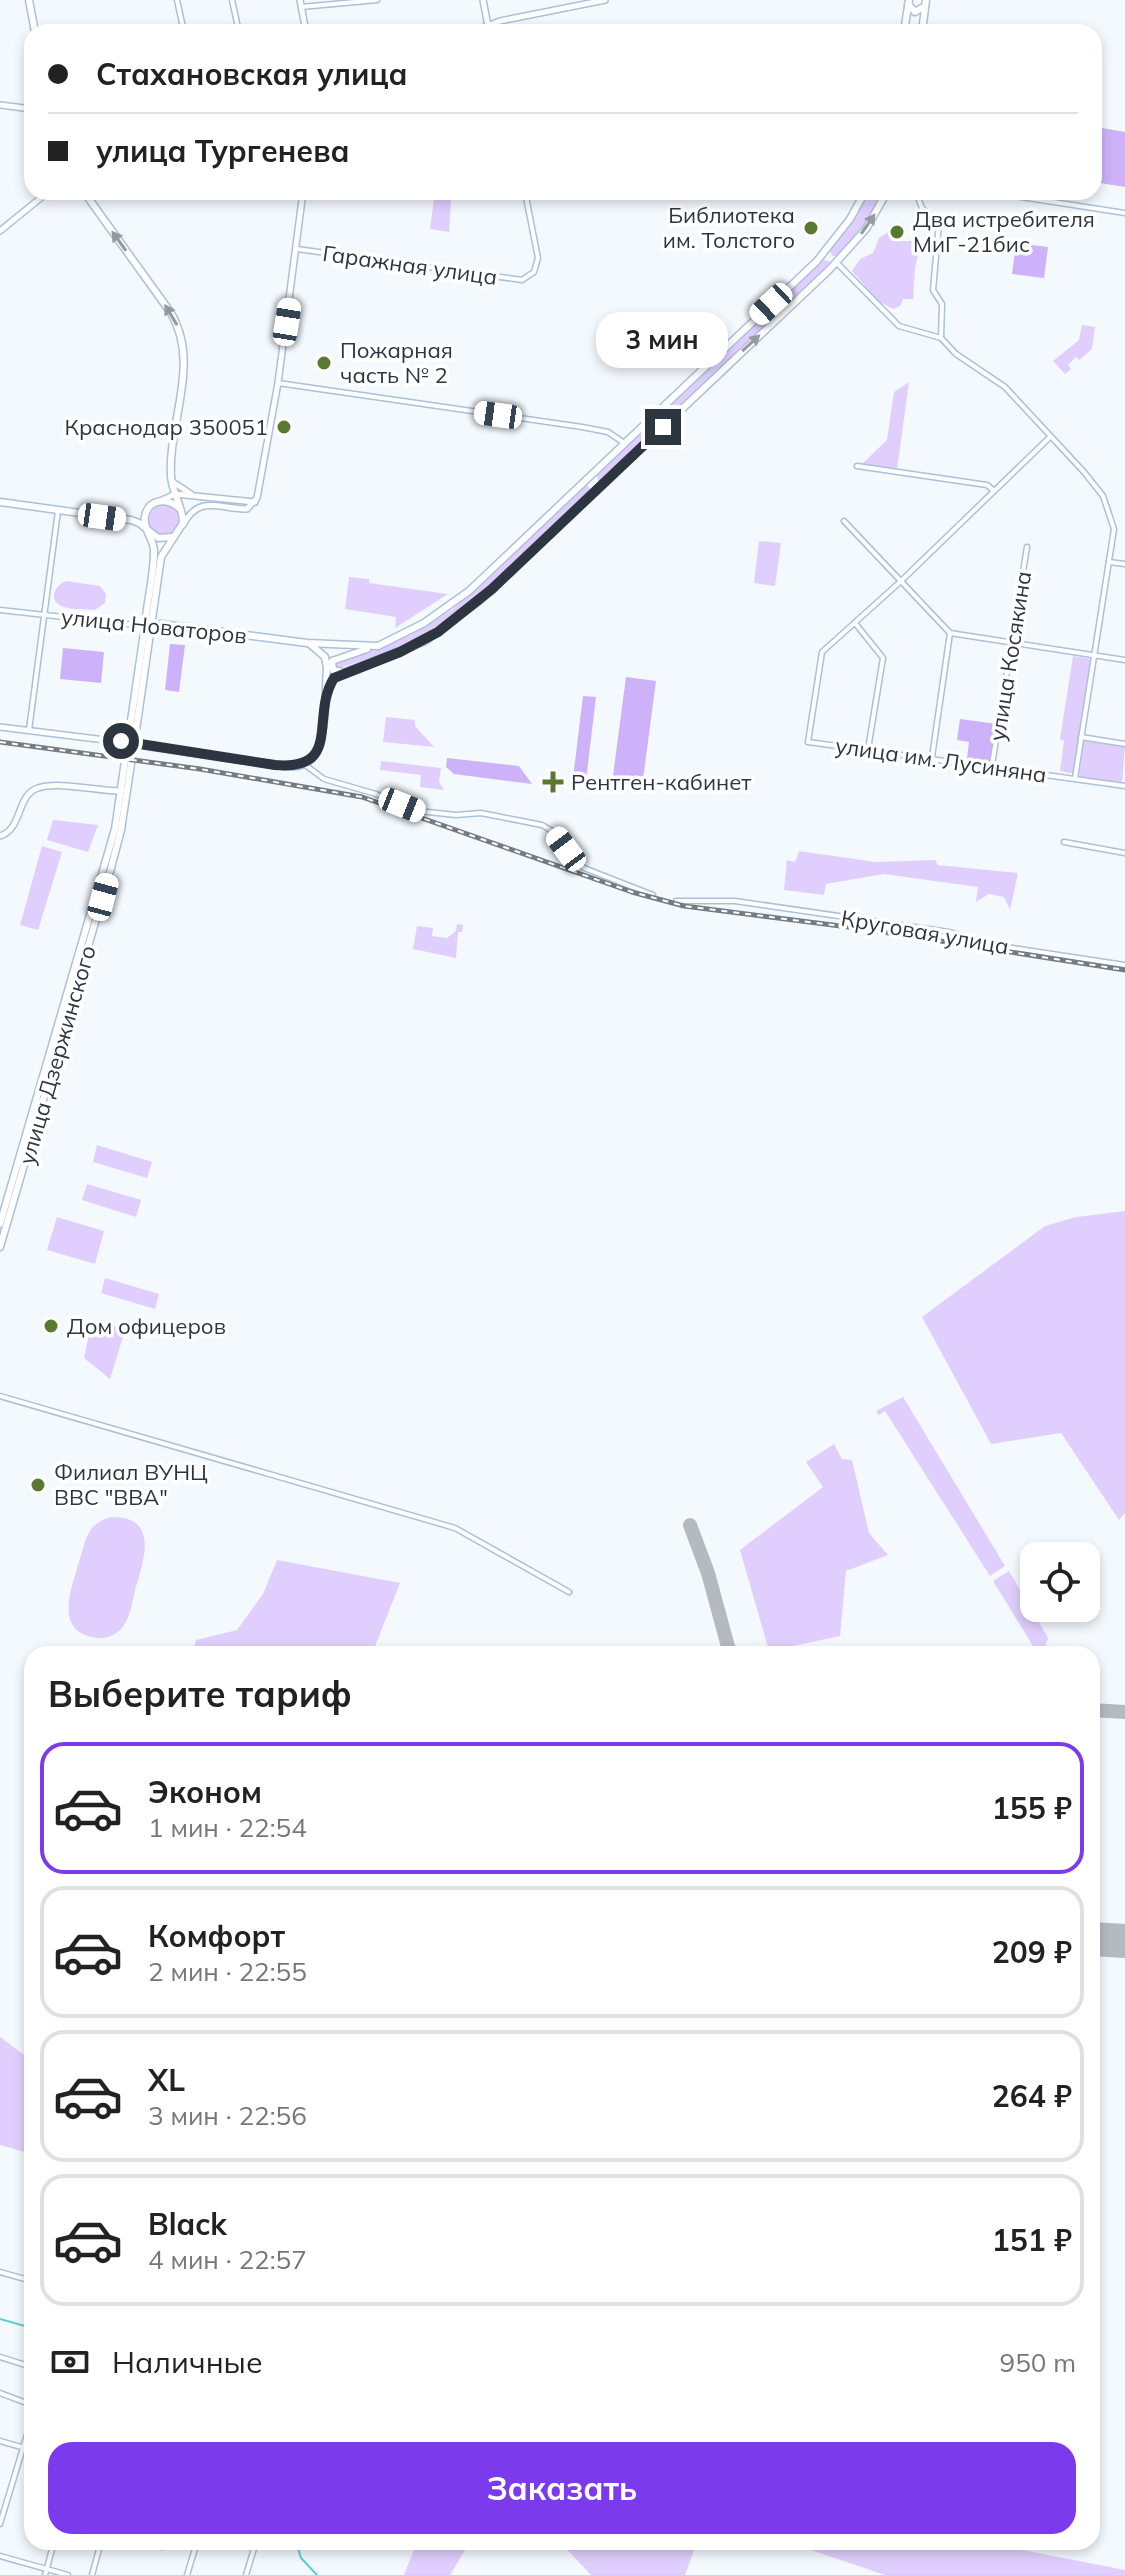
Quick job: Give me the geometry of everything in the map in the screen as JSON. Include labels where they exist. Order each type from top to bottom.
[{"type":"main road","points":[[29,0],[34,24]]},
{"type":"main road","points":[[909,2],[915,12],[926,3]]},
{"type":"main road","points":[[905,24],[909,2]]},
{"type":"main road","points":[[923,24],[926,3]]},
{"type":"main road","points":[[90,200],[171,313],[182,336],[185,362],[171,481],[182,526]]},
{"type":"main road","points":[[345,672],[333,670],[332,661],[378,646],[424,623],[462,597],[817,261],[860,200]]},
{"type":"main road","points":[[325,703],[332,681],[345,672],[400,652],[438,632],[486,595],[829,270],[834,260],[847,251],[866,229],[882,200]]},
{"type":"main road","points":[[831,244],[828,254],[834,260]]},
{"type":"main road","points":[[817,261],[830,259],[829,270]]},
{"type":"main road","points":[[597,469],[595,480],[604,482]]},
{"type":"main road","points":[[579,485],[590,483],[593,493]]},
{"type":"main road","points":[[160,501],[170,502],[179,508]]},
{"type":"main road","name":"улица Дзержинского","points":[[148,625],[154,548],[145,521],[146,512],[160,501]]},
{"type":"main road","points":[[0,502],[131,520],[160,539],[176,535]]},
{"type":"main road","name":"улица Дзержинского","points":[[0,1247],[121,830],[148,625],[161,557],[182,526]]},
{"type":"main road","name":"улица Новаторов","points":[[148,625],[307,643],[378,646]]},
{"type":"main road","points":[[131,744],[275,765],[304,764],[313,758],[319,748],[327,664],[323,654],[307,643]]},
{"type":"main road","name":"улица Дзержинского","points":[[0,1224],[106,865],[131,744]]},
{"type":"street","points":[[177,0],[182,24]]},
{"type":"street","points":[[232,0],[237,24]]},
{"type":"street","points":[[305,24],[301,4],[377,0]]},
{"type":"street","points":[[483,0],[488,24]]},
{"type":"street","points":[[509,24],[605,0]]},
{"type":"street","points":[[0,105],[24,108]]},
{"type":"street","points":[[0,231],[38,200]]},
{"type":"street","points":[[182,526],[198,506],[247,509],[256,501],[278,383],[302,200]]},
{"type":"street","name":"Гаражная улица","points":[[297,249],[522,280],[534,272],[538,258],[527,200]]},
{"type":"street","points":[[919,200],[922,208],[939,223],[933,290],[942,304],[941,338]]},
{"type":"street","points":[[1041,200],[1125,213]]},
{"type":"street","points":[[834,260],[899,326],[941,338],[956,354],[1005,387],[1099,491],[1109,512],[1114,529],[1075,778]]},
{"type":"street","points":[[278,383],[582,427],[608,432],[624,443]]},
{"type":"street","points":[[868,749],[883,658],[855,623],[1050,437]]},
{"type":"street","points":[[857,466],[987,485],[994,491]]},
{"type":"street","points":[[171,481],[199,497]]},
{"type":"street","points":[[160,501],[175,494],[256,501]]},
{"type":"street","points":[[29,730],[58,510]]},
{"type":"street","points":[[844,521],[950,633],[1125,660]]},
{"type":"street","name":"улица Косякина","points":[[992,765],[1027,547]]},
{"type":"street","points":[[1109,562],[1125,564]]},
{"type":"street","name":"улица Новаторов","points":[[0,610],[148,625]]},
{"type":"street","name":"улица им. Лусиняна","points":[[855,623],[822,652],[808,742],[992,765],[1125,786]]},
{"type":"street","points":[[932,757],[950,633]]},
{"type":"street","points":[[0,727],[131,744]]},
{"type":"street","points":[[1081,737],[1125,744]]},
{"type":"street","points":[[304,764],[324,779],[376,794],[418,811],[456,815],[481,813],[542,825],[554,832],[579,865],[653,895]]},
{"type":"street","points":[[0,836],[12,828],[26,797],[36,788],[49,786],[121,791]]},
{"type":"street","points":[[1064,842],[1125,853]]},
{"type":"street","name":"Круговая улица","points":[[676,901],[735,901],[949,932],[999,946],[1125,965]]},
{"type":"street","points":[[0,1396],[455,1528],[569,1592]]},
{"type":"street","points":[[0,2272],[24,2279]]},
{"type":"street","points":[[0,2357],[24,2364]]},
{"type":"street","points":[[0,2393],[24,2402]]},
{"type":"street","points":[[0,2441],[22,2447]]},
{"type":"street","points":[[0,2524],[3,2502],[24,2441]]},
{"type":"street","points":[[46,2572],[52,2550]]},
{"type":"street","points":[[92,2575],[99,2550]]},
{"type":"street","points":[[187,2575],[195,2550]]},
{"type":"street","points":[[246,2575],[254,2550]]},
{"type":"street","points":[[0,2556],[46,2572],[68,2575]]},
{"type":"shaded area","points":[[1102,128],[1125,132],[1125,187],[1102,183]]},
{"type":"shaded area","points":[[434,200],[451,200],[449,232],[430,229]]},
{"type":"shaded area","points":[[864,200],[878,200],[863,226],[836,256],[832,256],[830,250]]},
{"type":"shaded area","points":[[901,223],[903,226],[892,230],[891,241],[922,241],[915,267],[913,299],[903,299],[900,306],[893,309],[878,301],[852,271],[860,259],[873,253],[879,238]]},
{"type":"shaded area","points":[[1016,243],[1048,247],[1044,278],[1012,274]]},
{"type":"shaded area","points":[[824,260],[829,261],[829,265],[602,481],[598,481],[597,475]]},
{"type":"shaded area","points":[[1082,325],[1095,327],[1092,349],[1079,360],[1076,357],[1065,374],[1053,361],[1079,340]]},
{"type":"shaded area","points":[[909,382],[897,469],[861,465],[887,440],[894,392]]},
{"type":"shaded area","points":[[587,485],[592,490],[496,583],[455,616],[399,647],[336,669],[332,664],[411,635],[453,609]]},
{"type":"shaded area","points":[[164,505],[170,506],[178,514],[178,526],[170,534],[164,535],[158,534],[150,526],[149,520],[150,514],[158,506]]},
{"type":"shaded area","points":[[759,541],[781,543],[775,586],[754,583]]},
{"type":"shaded area","points":[[349,577],[369,579],[369,583],[448,594],[395,628],[396,617],[345,609]]},
{"type":"shaded area","points":[[66,581],[100,586],[106,594],[105,603],[95,610],[61,606],[55,600],[54,592]]},
{"type":"shaded area","points":[[170,644],[185,645],[179,692],[165,690]]},
{"type":"shaded area","points":[[63,648],[104,652],[101,683],[60,679]]},
{"type":"shaded area","points":[[1073,656],[1092,659],[1075,774],[1060,771],[1064,741],[1060,739]]},
{"type":"shaded area","points":[[626,677],[656,681],[642,787],[612,783]]},
{"type":"shaded area","points":[[583,696],[596,697],[586,780],[575,784],[573,778]]},
{"type":"shaded area","points":[[386,717],[415,720],[415,726],[434,747],[383,742]]},
{"type":"shaded area","points":[[960,719],[997,724],[992,762],[967,759],[969,742],[957,740]]},
{"type":"shaded area","points":[[1084,741],[1125,747],[1122,783],[1079,777]]},
{"type":"shaded area","points":[[447,758],[519,766],[532,784],[454,774],[446,767]]},
{"type":"shaded area","points":[[381,761],[441,768],[439,782],[444,790],[420,787],[421,775],[380,770]]},
{"type":"shaded area","points":[[53,820],[98,825],[88,852],[47,840]]},
{"type":"shaded area","points":[[42,846],[62,852],[38,930],[20,925]]},
{"type":"shaded area","points":[[799,851],[876,862],[935,860],[938,865],[1018,873],[1010,910],[1004,897],[989,894],[976,902],[978,887],[884,874],[826,884],[824,895],[784,890],[787,860],[795,862]]},
{"type":"shaded area","points":[[457,924],[463,925],[462,932],[458,932],[456,958],[413,949],[417,926],[433,928],[432,936],[447,938],[456,931]]},
{"type":"shaded area","points":[[97,1145],[152,1162],[147,1178],[93,1162]]},
{"type":"shaded area","points":[[87,1184],[141,1200],[136,1217],[82,1200]]},
{"type":"shaded area","points":[[1125,1211],[1125,1513],[1119,1520],[1061,1433],[991,1444],[922,1317],[1045,1226],[1076,1217]]},
{"type":"shaded area","points":[[57,1217],[104,1231],[95,1264],[47,1250]]},
{"type":"shaded area","points":[[105,1278],[159,1294],[155,1309],[101,1293]]},
{"type":"shaded area","points":[[92,1320],[125,1330],[110,1379],[84,1358]]},
{"type":"shaded area","points":[[903,1397],[1005,1566],[990,1576],[885,1411],[879,1415],[876,1411]]},
{"type":"shaded area","points":[[834,1444],[842,1459],[852,1460],[869,1533],[888,1555],[846,1571],[840,1636],[793,1646],[768,1646],[740,1550],[823,1487],[806,1462]]},
{"type":"shaded area","points":[[110,1517],[126,1518],[136,1523],[145,1542],[144,1554],[126,1621],[114,1634],[96,1638],[80,1633],[73,1626],[68,1607],[88,1535],[96,1524]]},
{"type":"shaded area","points":[[277,1560],[400,1583],[375,1646],[194,1646],[196,1640],[237,1630],[263,1594]]},
{"type":"shaded area","points":[[1009,1571],[1020,1590],[1020,1622],[1039,1622],[1048,1638],[1046,1646],[1033,1646],[993,1581]]},
{"type":"shaded area","points":[[0,2037],[24,2055],[24,2152],[0,2145]]},
{"type":"shaded area","points":[[414,2550],[465,2550],[450,2575],[404,2575]]},
{"type":"shaded area","points":[[568,2550],[694,2550],[685,2575],[591,2575]]},
{"type":"shaded area","points":[[811,2550],[1022,2550],[1125,2570],[1125,2575],[885,2575]]},
{"type":"waterway","points":[[0,2319],[24,2326]]},
{"type":"waterway","points":[[298,2550],[301,2558],[317,2575]]},
{"type":"taxiway","points":[[690,1525],[708,1573],[728,1646]]},
{"type":"taxiway","points":[[1100,1710],[1125,1712]]},
{"type":"runway","points":[[1100,1939],[1125,1941]]},
{"type":"railway","points":[[0,742],[200,769],[362,797],[632,892],[684,906],[864,929],[1125,970]]},
{"type":"place","name":"Библиотека им. Толстого","points":[[811,228]]},
{"type":"place","name":"Два истребителя МиГ-21бис","points":[[897,232]]},
{"type":"place","name":"Пожарная часть № 2","points":[[324,363]]},
{"type":"place","name":"Краснодар 350051","points":[[284,427]]},
{"type":"place","name":"Рентген-кабинет","points":[[553,782]]},
{"type":"place","name":"Дом офицеров","points":[[51,1326]]},
{"type":"place","name":"Филиал ВУНЦ ВВС \"ВВА\"","points":[[38,1485]]},
{"type":"route","points":[[121,741],[275,765],[298,766],[309,762],[319,748],[325,703],[334,678],[425,641],[479,601],[663,427]]}]
